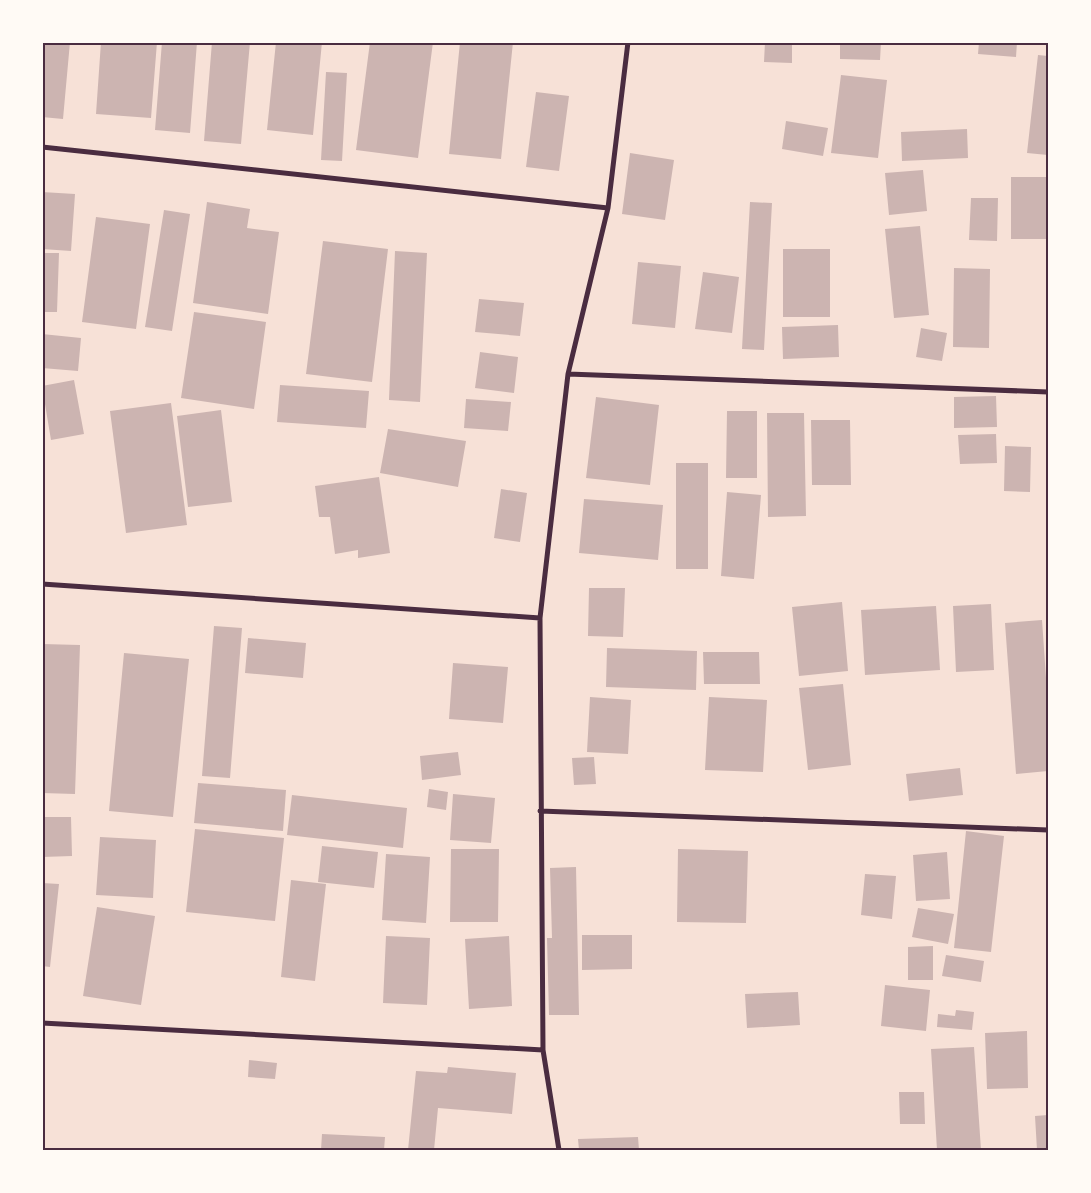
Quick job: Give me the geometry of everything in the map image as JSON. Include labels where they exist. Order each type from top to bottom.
[{"type":"street","points":[[559,1150],[543,1050],[540,618],[568,374],[608,208],[628,42]]},
{"type":"street","points":[[42,147],[608,208]]},
{"type":"street","points":[[568,374],[1048,392]]},
{"type":"street","points":[[42,584],[540,618]]},
{"type":"street","points":[[540,811],[1048,830]]},
{"type":"street","points":[[42,1023],[543,1050]]},
{"type":"building","points":[[42,42],[70,42],[63,119],[42,117]]},
{"type":"building","points":[[101,42],[157,42],[151,118],[96,114]]},
{"type":"building","points":[[162,42],[197,42],[190,133],[155,130]]},
{"type":"building","points":[[212,42],[250,42],[241,144],[204,141]]},
{"type":"building","points":[[276,42],[322,42],[313,135],[267,130]]},
{"type":"building","points":[[370,42],[433,42],[418,158],[356,150]]},
{"type":"building","points":[[460,42],[513,42],[501,159],[449,154]]},
{"type":"building","points":[[765,42],[792,42],[792,63],[764,62]]},
{"type":"building","points":[[840,42],[881,42],[880,60],[840,59]]},
{"type":"building","points":[[979,42],[1017,42],[1016,57],[978,54]]},
{"type":"building","points":[[1038,55],[1048,56],[1048,155],[1027,153]]},
{"type":"building","points":[[326,72],[347,73],[342,161],[321,160]]},
{"type":"building","points":[[841,75],[887,80],[878,158],[831,153]]},
{"type":"building","points":[[536,92],[569,96],[559,171],[526,167]]},
{"type":"building","points":[[786,121],[828,128],[823,156],[782,149]]},
{"type":"building","points":[[967,129],[968,158],[902,161],[901,132]]},
{"type":"building","points":[[630,153],[674,160],[665,220],[622,214]]},
{"type":"building","points":[[923,170],[927,211],[889,215],[885,173]]},
{"type":"building","points":[[1011,177],[1048,177],[1048,239],[1011,239]]},
{"type":"building","points":[[42,192],[75,194],[71,251],[42,249]]},
{"type":"building","points":[[971,198],[998,198],[997,241],[969,240]]},
{"type":"building","points":[[207,202],[250,209],[247,228],[279,232],[268,314],[193,303]]},
{"type":"building","points":[[750,202],[772,203],[764,350],[742,349]]},
{"type":"building","points":[[164,210],[190,214],[172,331],[145,327]]},
{"type":"building","points":[[96,217],[150,224],[136,329],[82,322]]},
{"type":"building","points":[[920,226],[929,315],[894,318],[885,229]]},
{"type":"building","points":[[323,241],[388,249],[372,382],[306,374]]},
{"type":"building","points":[[783,249],[830,249],[830,317],[783,317]]},
{"type":"building","points":[[395,251],[427,253],[420,402],[389,400]]},
{"type":"building","points":[[42,253],[59,253],[57,312],[42,312]]},
{"type":"building","points":[[638,262],[681,266],[675,328],[632,324]]},
{"type":"building","points":[[954,268],[990,269],[989,348],[953,347]]},
{"type":"building","points":[[703,272],[739,277],[732,333],[695,329]]},
{"type":"building","points":[[479,299],[524,303],[520,336],[475,332]]},
{"type":"building","points":[[194,312],[266,322],[254,409],[181,398]]},
{"type":"building","points":[[838,325],[839,357],[783,359],[782,327]]},
{"type":"building","points":[[921,328],[947,333],[942,361],[916,357]]},
{"type":"building","points":[[42,334],[81,338],[78,371],[42,368]]},
{"type":"building","points":[[480,352],[518,357],[514,393],[475,388]]},
{"type":"building","points":[[74,380],[84,434],[51,440],[42,386]]},
{"type":"building","points":[[280,385],[369,391],[366,428],[277,422]]},
{"type":"building","points":[[996,396],[997,427],[954,428],[954,397]]},
{"type":"building","points":[[596,397],[659,405],[650,485],[586,478]]},
{"type":"building","points":[[466,399],[511,402],[508,431],[464,428]]},
{"type":"building","points":[[171,403],[187,525],[126,533],[110,411]]},
{"type":"building","points":[[221,410],[232,502],[188,507],[177,416]]},
{"type":"building","points":[[727,411],[757,411],[757,478],[726,478]]},
{"type":"building","points":[[767,413],[804,413],[806,516],[768,517]]},
{"type":"building","points":[[811,420],[850,420],[851,485],[812,485]]},
{"type":"building","points":[[388,429],[466,441],[458,487],[380,473]]},
{"type":"building","points":[[996,434],[997,463],[960,464],[958,435]]},
{"type":"building","points":[[1005,446],[1031,447],[1030,492],[1004,491]]},
{"type":"building","points":[[676,463],[708,463],[708,569],[676,569]]},
{"type":"building","points":[[379,477],[390,553],[358,558],[358,550],[335,554],[330,517],[319,517],[315,486]]},
{"type":"building","points":[[501,489],[527,493],[520,542],[494,538]]},
{"type":"building","points":[[727,492],[761,495],[754,579],[721,576]]},
{"type":"building","points":[[584,499],[663,505],[658,560],[579,553]]},
{"type":"building","points":[[589,588],[625,588],[623,637],[588,636]]},
{"type":"building","points":[[842,602],[848,671],[799,676],[792,607]]},
{"type":"building","points":[[991,604],[994,670],[956,672],[953,606]]},
{"type":"building","points":[[936,606],[940,670],[865,675],[861,610]]},
{"type":"building","points":[[1042,620],[1048,707],[1048,771],[1016,774],[1005,623]]},
{"type":"building","points":[[214,626],[242,628],[230,778],[202,776]]},
{"type":"building","points":[[248,638],[306,643],[303,678],[245,673]]},
{"type":"building","points":[[42,644],[80,645],[75,794],[42,793]]},
{"type":"building","points":[[607,648],[697,651],[696,690],[606,687]]},
{"type":"building","points":[[703,652],[759,652],[760,684],[704,684]]},
{"type":"building","points":[[124,653],[189,659],[173,817],[109,811]]},
{"type":"building","points":[[453,663],[508,667],[503,723],[449,719]]},
{"type":"building","points":[[843,684],[851,765],[808,770],[799,688]]},
{"type":"building","points":[[590,697],[631,700],[628,754],[587,752]]},
{"type":"building","points":[[709,697],[767,700],[763,772],[705,770]]},
{"type":"building","points":[[458,752],[461,775],[422,780],[420,756]]},
{"type":"building","points":[[594,757],[596,784],[574,785],[572,758]]},
{"type":"building","points":[[960,768],[963,795],[909,801],[906,774]]},
{"type":"building","points":[[198,783],[286,790],[283,831],[194,823]]},
{"type":"building","points":[[429,789],[448,792],[446,810],[427,807]]},
{"type":"building","points":[[453,794],[495,798],[491,843],[450,840]]},
{"type":"building","points":[[292,795],[407,808],[403,848],[287,835]]},
{"type":"building","points":[[42,817],[71,817],[72,856],[42,857]]},
{"type":"building","points":[[195,829],[284,838],[275,921],[186,912]]},
{"type":"building","points":[[966,831],[1004,836],[991,952],[954,948]]},
{"type":"building","points":[[100,837],[156,840],[153,898],[96,895]]},
{"type":"building","points":[[322,846],[378,852],[374,888],[318,882]]},
{"type":"building","points":[[451,849],[499,849],[498,922],[450,922]]},
{"type":"building","points":[[678,849],[748,851],[746,923],[677,922]]},
{"type":"building","points":[[947,852],[950,899],[916,901],[913,855]]},
{"type":"building","points":[[386,854],[430,857],[426,923],[382,920]]},
{"type":"building","points":[[576,867],[579,1015],[549,1015],[547,938],[552,938],[550,868]]},
{"type":"building","points":[[865,874],[896,876],[892,919],[861,915]]},
{"type":"building","points":[[291,880],[326,884],[315,981],[281,977]]},
{"type":"building","points":[[42,883],[59,884],[50,967],[42,966]]},
{"type":"building","points":[[97,907],[155,916],[141,1005],[83,996]]},
{"type":"building","points":[[918,908],[954,914],[948,944],[912,937]]},
{"type":"building","points":[[582,935],[632,935],[632,969],[582,970]]},
{"type":"building","points":[[386,936],[430,938],[427,1005],[383,1003]]},
{"type":"building","points":[[509,936],[512,1006],[469,1009],[465,939]]},
{"type":"building","points":[[933,946],[933,980],[908,980],[908,947]]},
{"type":"building","points":[[946,955],[984,961],[981,982],[942,976]]},
{"type":"building","points":[[885,985],[930,990],[926,1031],[881,1026]]},
{"type":"building","points":[[798,992],[800,1025],[747,1028],[745,994]]},
{"type":"building","points":[[956,1010],[974,1012],[972,1030],[937,1027],[938,1014],[955,1016]]},
{"type":"building","points":[[1027,1031],[1028,1088],[987,1089],[985,1033]]},
{"type":"building","points":[[974,1047],[981,1150],[937,1150],[931,1049]]},
{"type":"building","points":[[249,1060],[277,1063],[275,1079],[248,1077]]},
{"type":"building","points":[[448,1067],[516,1073],[512,1114],[438,1108],[434,1150],[408,1150],[416,1071],[447,1073]]},
{"type":"building","points":[[899,1092],[924,1092],[925,1124],[900,1124]]},
{"type":"building","points":[[1048,1115],[1048,1150],[1037,1150],[1035,1116]]},
{"type":"building","points":[[322,1134],[385,1137],[384,1150],[321,1150]]},
{"type":"building","points":[[638,1137],[639,1150],[579,1150],[578,1139]]}]
